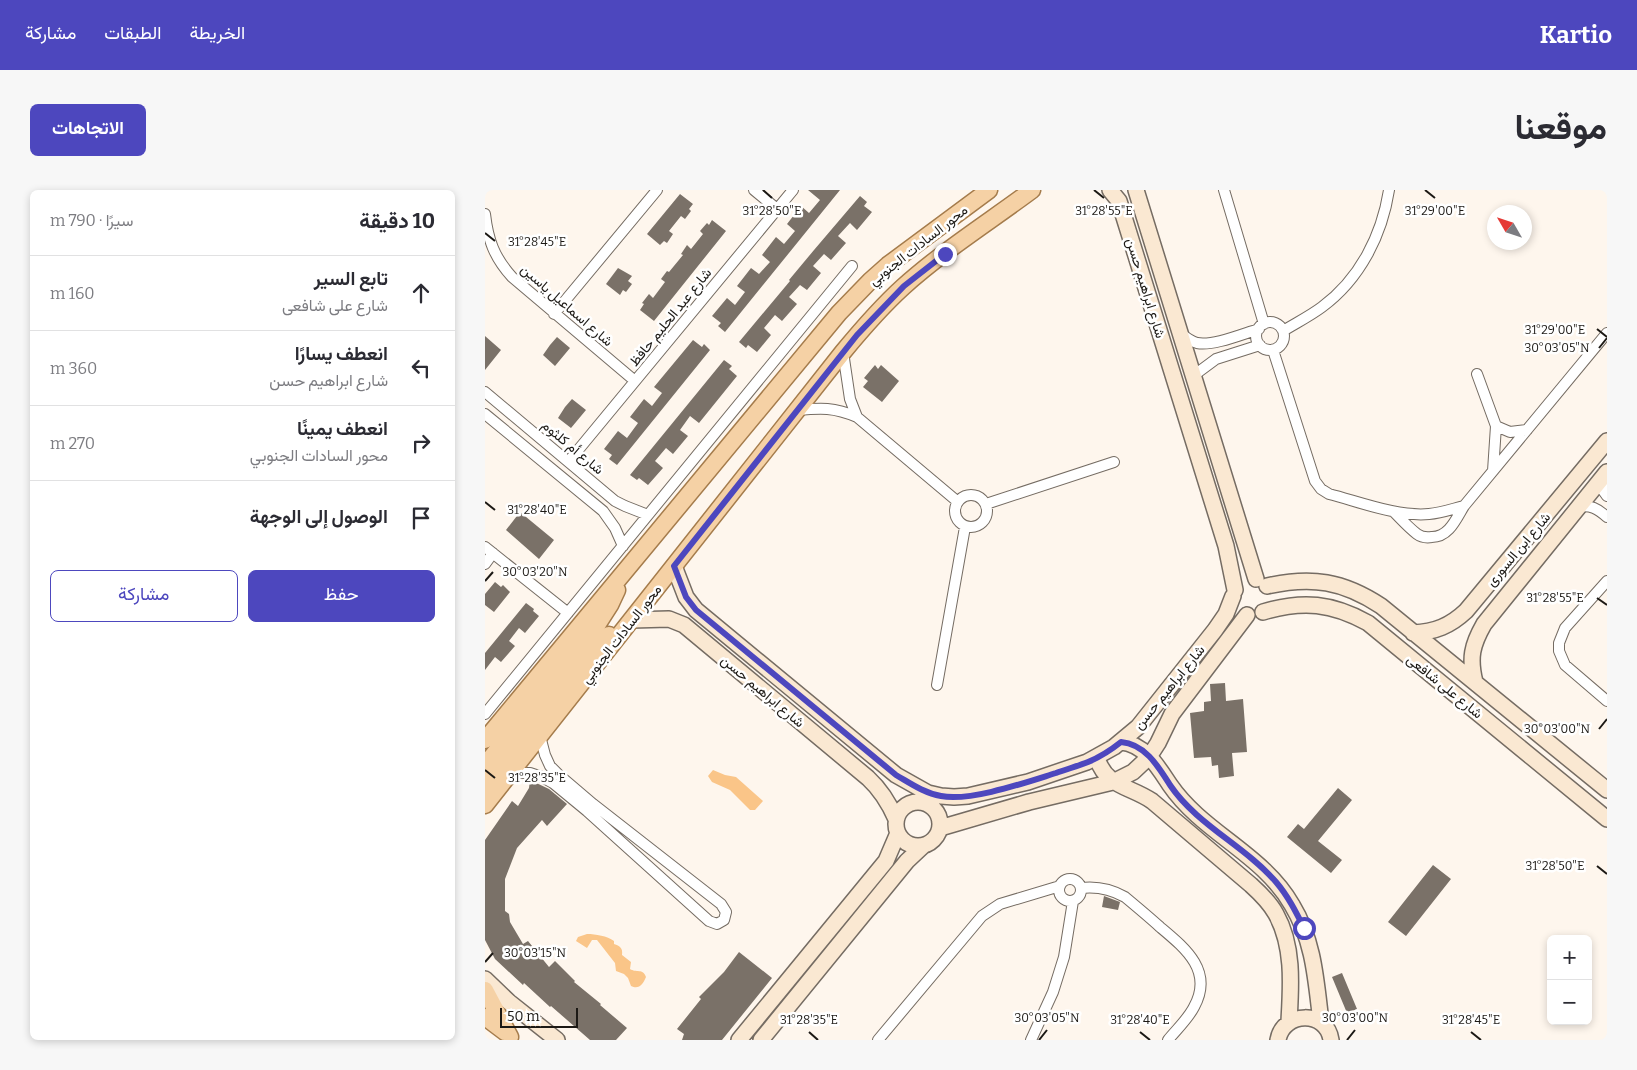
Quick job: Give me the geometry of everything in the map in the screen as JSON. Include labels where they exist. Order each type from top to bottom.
[{"type":"main road","name":"محور السادات الجنوبي","points":[[485,740],[854,297],[882,270],[908,249],[988,190]]},
{"type":"main road","name":"محور السادات الجنوبي","points":[[485,805],[843,352],[871,320],[904,286],[1032,190]]},
{"type":"main road","points":[[485,765],[598,624],[610,605],[623,572]]},
{"type":"main road","points":[[485,785],[592,652],[610,634],[632,620]]},
{"type":"main road","points":[[485,990],[512,1038]]},
{"type":"main road","points":[[485,1017],[512,1038]]},
{"type":"street","points":[[554,314],[657,190]]},
{"type":"street","points":[[754,190],[777,209]]},
{"type":"street","name":"شارع عبد الحليم حافظ","points":[[569,461],[793,190]]},
{"type":"street","name":"شارع ابراهيم حسن","points":[[674,566],[686,597],[696,610],[926,798],[968,796],[1028,782],[1097,758],[1121,742],[1138,727],[1215,630],[1226,614],[1234,593],[1226,546],[1176,382],[1119,201],[1110,190]]},
{"type":"street","name":"شارع ابراهيم حسن","points":[[1136,190],[1193,376],[1262,582]]},
{"type":"street","points":[[1180,333],[1197,343],[1211,343],[1261,326],[1273,322],[1283,331],[1283,343],[1273,350],[1263,348],[1257,340],[1257,334],[1261,326],[1224,190]]},
{"type":"street","points":[[1283,331],[1323,307],[1344,287],[1362,264],[1376,239],[1386,210],[1389,190]]},
{"type":"street","name":"شارع اسماعيل ياسين","points":[[485,214],[487,231],[493,250],[502,267],[554,314],[635,381]]},
{"type":"street","points":[[485,714],[852,266]]},
{"type":"street","points":[[1393,511],[1418,535],[1426,538],[1435,537],[1450,529],[1464,506],[1607,333]]},
{"type":"street","points":[[1176,382],[1193,376],[1216,359],[1260,345]]},
{"type":"street","points":[[1273,350],[1315,481],[1321,489],[1329,494],[1411,514],[1429,514],[1464,506]]},
{"type":"street","points":[[843,352],[850,399],[857,417]]},
{"type":"street","points":[[1477,374],[1496,426],[1493,471]]},
{"type":"street","name":"شارع أم كلثوم","points":[[485,392],[615,500],[636,511],[649,515]]},
{"type":"street","points":[[797,410],[824,408],[841,410],[857,417],[958,502]]},
{"type":"street","points":[[485,414],[603,511],[615,528],[623,546]]},
{"type":"street","points":[[1496,426],[1510,432],[1527,430]]},
{"type":"street","name":"شارع ابن السورى","points":[[1413,633],[1428,632],[1442,628],[1455,621],[1466,611],[1607,441]]},
{"type":"street","points":[[986,504],[1114,462]]},
{"type":"street","points":[[1605,475],[1603,490],[1607,496]]},
{"type":"street","name":"شارع ابن السورى","points":[[1475,682],[1471,667],[1472,652],[1476,637],[1484,624],[1605,475]]},
{"type":"street","points":[[973,495],[983,500],[986,504],[988,510],[985,521],[976,527],[965,527],[955,516],[955,507],[961,498],[973,495]]},
{"type":"street","points":[[1578,507],[1590,506],[1607,517]]},
{"type":"street","points":[[1548,512],[1564,525]]},
{"type":"street","points":[[937,685],[965,527]]},
{"type":"street","points":[[485,564],[489,550],[567,613]]},
{"type":"street","points":[[1250,578],[1262,582],[1271,592],[1271,600],[1268,607],[1258,615],[1247,615],[1237,608],[1234,593],[1243,581],[1250,578]]},
{"type":"street","name":"شارع على شافعى","points":[[1262,582],[1307,580],[1327,582],[1346,587],[1364,595],[1381,606],[1607,790]]},
{"type":"street","points":[[1607,581],[1565,628],[1559,643],[1559,651],[1565,665],[1607,701]]},
{"type":"street","name":"شارع على شافعى","points":[[1263,612],[1290,605],[1317,605],[1343,611],[1368,623],[1607,819]]},
{"type":"street","name":"شارع ابراهيم حسن","points":[[940,828],[1029,802],[1113,782],[1133,772],[1149,756],[1158,743],[1172,714],[1247,615]]},
{"type":"street","name":"شارع ابراهيم حسن","points":[[632,620],[669,618],[684,625],[868,778],[880,790],[889,804],[897,826]]},
{"type":"street","points":[[511,773],[530,773],[542,777],[590,808],[717,900],[725,908],[726,916],[724,920],[713,923],[704,916],[590,808],[551,766],[545,755],[540,736]]},
{"type":"street","points":[[1121,742],[1138,746],[1149,756],[1171,786],[1196,814],[1258,864],[1276,882],[1292,904],[1304,928],[1312,953],[1321,1022]]},
{"type":"street","points":[[1097,758],[1105,774],[1113,782],[1135,791],[1152,801],[1265,898],[1277,915],[1285,933],[1289,952],[1289,1021]]},
{"type":"street","points":[[739,1040],[886,861],[904,807],[926,798],[938,815],[940,828],[934,839],[923,846],[907,861],[761,1040]]},
{"type":"street","points":[[897,826],[902,839],[915,846],[923,846]]},
{"type":"street","points":[[878,1040],[983,916],[1000,904],[1060,886],[1067,879],[1076,880],[1081,888],[1081,894],[1073,901],[1064,957],[1050,998],[1031,1040]]},
{"type":"street","points":[[1060,886],[1059,890],[1062,898],[1073,901]]},
{"type":"street","points":[[1081,888],[1104,888],[1115,891],[1125,897],[1189,952],[1197,965],[1200,979],[1197,1001],[1194,1008],[1168,1040]]},
{"type":"street","points":[[704,916],[704,910],[707,905],[717,900]]},
{"type":"street","points":[[485,979],[509,1002],[557,1040]]},
{"type":"street","points":[[773,1000],[785,1011]]},
{"type":"street","points":[[1278,1040],[1282,1028],[1289,1021],[1300,1017],[1311,1018],[1321,1022],[1332,1039]]},
{"type":"shaded area","points":[[713,770],[736,777],[763,801],[755,810],[750,810],[730,790],[712,782],[708,776]]},
{"type":"shaded area","points":[[594,934],[614,941],[614,944],[621,949],[622,955],[631,962],[630,969],[645,974],[646,977],[642,984],[638,987],[631,986],[624,974],[616,971],[615,963],[597,940],[592,940],[587,948],[576,941],[578,937]]},
{"type":"building","points":[[808,190],[840,190],[725,332],[718,326],[721,323],[712,316],[727,298],[735,305],[745,292],[737,286],[751,268],[759,274],[770,262],[762,255],[776,237],[784,244],[795,231],[787,224],[801,206],[809,213],[820,200]]},
{"type":"building","points":[[680,194],[693,204],[689,209],[691,211],[685,219],[681,216],[669,231],[673,234],[667,243],[664,241],[660,245],[647,234]]},
{"type":"building","points":[[860,196],[867,202],[864,206],[872,212],[857,230],[850,223],[838,236],[846,243],[831,260],[824,254],[813,266],[821,273],[807,290],[800,285],[789,297],[797,304],[782,321],[775,315],[764,328],[771,335],[757,352],[748,345],[746,348],[739,342]]},
{"type":"building","points":[[712,220],[726,231],[654,321],[640,310],[644,304],[642,303],[649,294],[653,298],[665,282],[661,279],[667,271],[669,272],[683,255],[681,254],[687,245],[691,249],[703,234],[700,231],[707,223],[709,225]]},
{"type":"building","points":[[618,268],[632,276],[628,281],[632,284],[626,292],[623,290],[620,295],[606,284]]},
{"type":"building","points":[[485,336],[501,350],[485,370]]},
{"type":"building","points":[[557,337],[570,348],[555,366],[543,355]]},
{"type":"building","points":[[693,340],[702,347],[704,344],[710,350],[617,465],[609,459],[612,455],[604,449],[618,431],[627,438],[638,423],[630,417],[644,399],[652,406],[662,393],[654,387]]},
{"type":"building","points":[[724,360],[732,366],[729,369],[737,376],[699,423],[690,416],[680,430],[688,436],[673,454],[666,448],[655,461],[663,468],[648,485],[639,478],[637,480],[630,475]]},
{"type":"building","points":[[875,365],[878,369],[881,365],[899,381],[882,402],[863,387],[868,381],[864,378]]},
{"type":"building","points":[[572,399],[586,410],[571,428],[558,418]]},
{"type":"building","points":[[520,512],[554,540],[539,559],[506,530]]},
{"type":"building","points":[[495,582],[501,587],[503,585],[510,592],[494,612],[485,605],[485,594]]},
{"type":"building","points":[[526,603],[539,616],[525,633],[519,628],[509,641],[515,646],[501,662],[495,657],[485,670],[485,653]]},
{"type":"building","points":[[1225,683],[1226,701],[1243,699],[1247,752],[1232,753],[1234,776],[1219,778],[1218,765],[1212,766],[1211,757],[1194,758],[1190,713],[1204,711],[1204,702],[1211,701],[1210,684]]},
{"type":"building","points":[[530,780],[549,789],[567,804],[547,826],[542,820],[517,848],[505,879],[505,911],[509,914],[510,922],[523,944],[528,941],[549,967],[555,961],[574,982],[627,1028],[616,1040],[590,1040],[524,983],[523,985],[495,959],[485,940],[485,840],[512,801],[518,806],[529,788]]},
{"type":"building","points":[[1338,788],[1352,800],[1318,841],[1342,860],[1331,873],[1287,837],[1298,824],[1304,829]]},
{"type":"building","points":[[1433,865],[1451,879],[1406,936],[1388,922]]},
{"type":"building","points":[[1104,896],[1120,902],[1118,910],[1102,907]]},
{"type":"building","points":[[739,952],[772,978],[722,1040],[682,1040],[684,1034],[677,1029],[701,999],[699,997],[724,972]]},
{"type":"building","points":[[1342,973],[1357,1009],[1347,1013],[1332,977]]},
{"type":"route","points":[[945,254],[904,286],[857,335],[674,566],[686,597],[696,610],[896,775],[928,792],[941,796],[968,796],[1028,782],[1087,762],[1097,758],[1121,742],[1138,746],[1196,814],[1258,864],[1276,882],[1292,904],[1304,928]]}]
